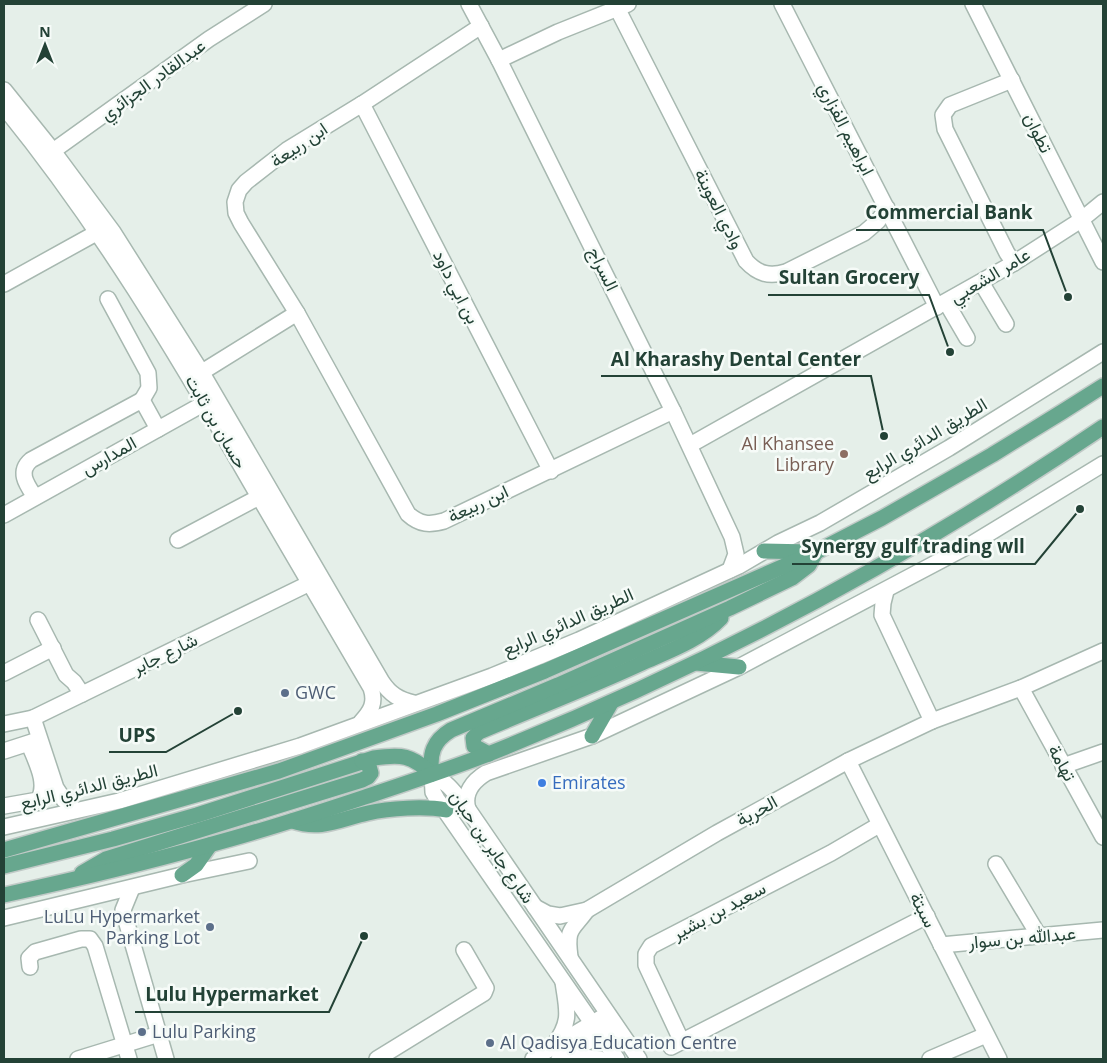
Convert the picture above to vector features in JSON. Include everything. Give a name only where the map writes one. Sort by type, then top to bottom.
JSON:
[{"type":"main road","name":"الطريق الدائري الرابع","points":[[4,850],[278,771],[437,714],[545,671],[816,552],[882,518],[983,460],[1103,386]]},
{"type":"main road","points":[[4,895],[73,880],[210,845],[292,821],[489,754],[611,703],[789,616],[916,545],[1096,435],[1103,427]]},
{"type":"main road","points":[[432,774],[431,755],[439,738],[451,730],[558,685],[730,608],[798,575],[809,565],[816,552],[764,551]]},
{"type":"main road","points":[[489,754],[474,746],[472,738],[479,732],[590,686],[692,639],[710,627],[730,608]]},
{"type":"main road","points":[[696,663],[739,668]]},
{"type":"main road","points":[[592,736],[611,703]]},
{"type":"main road","points":[[4,866],[113,839],[197,815],[362,761],[386,756],[411,758],[432,774]]},
{"type":"main road","points":[[73,880],[106,859],[362,780],[371,773],[370,766],[362,761]]},
{"type":"main road","points":[[292,821],[318,826],[378,811],[429,808],[446,810]]},
{"type":"main road","points":[[182,875],[201,859],[210,845]]},
{"type":"street","name":"عبدالقادر الجزائري","points":[[48,155],[201,44],[262,4]]},
{"type":"street","name":"السراج","points":[[469,4],[499,60],[690,445],[732,537],[736,554],[730,570]]},
{"type":"street","name":"ابراهيم الفزاري","points":[[782,4],[887,208],[942,305],[967,338]]},
{"type":"street","name":"تطوان","points":[[979,5],[1012,80],[1103,262]]},
{"type":"street","name":"وادي العوينة","points":[[622,6],[746,261],[753,269],[764,275],[775,276],[786,272],[864,232],[878,221],[887,208]]},
{"type":"street","points":[[499,60],[558,32],[622,6]]},
{"type":"street","name":"ابن ربيعة","points":[[481,26],[362,104],[287,150],[246,182],[239,190],[236,213],[297,314],[408,514],[423,524],[434,524],[444,521],[673,411]]},
{"type":"street","points":[[1012,80],[950,105],[942,115],[945,129],[1007,253],[1014,263]]},
{"type":"street","name":"حسان بن ثابت","points":[[4,90],[7,108],[48,155],[105,232],[129,279],[196,376],[317,583],[387,690],[402,700],[414,703]]},
{"type":"street","name":"بن ابي داود","points":[[362,104],[551,471]]},
{"type":"street","name":"عامر الشعبي","points":[[690,445],[982,282],[1081,220],[1103,202]]},
{"type":"street","points":[[4,284],[105,232]]},
{"type":"street","points":[[982,282],[1006,324]]},
{"type":"street","points":[[35,497],[24,476],[27,463],[142,400],[149,388],[148,373],[108,299]]},
{"type":"street","points":[[196,376],[297,314]]},
{"type":"street","name":"الطريق الدائري الرابع","points":[[4,828],[119,801],[300,746],[361,722],[492,676],[579,640],[730,570],[778,543],[820,524],[941,453],[1103,352]]},
{"type":"street","points":[[142,400],[158,429]]},
{"type":"street","name":"المدارس","points":[[4,515],[210,400]]},
{"type":"street","points":[[468,809],[467,795],[471,785],[486,773],[592,736],[739,668],[970,545],[1103,464]]},
{"type":"street","points":[[178,540],[266,497]]},
{"type":"street","points":[[732,537],[746,546],[764,551]]},
{"type":"street","name":"حسان بن ثابت","points":[[317,583],[373,695],[372,708],[342,748]]},
{"type":"street","name":"شارع جابر","points":[[4,722],[33,718],[317,583]]},
{"type":"street","points":[[886,591],[882,603],[882,615],[932,721]]},
{"type":"street","points":[[860,604],[872,608],[882,615]]},
{"type":"street","points":[[38,620],[66,674],[68,686],[78,696]]},
{"type":"street","points":[[4,673],[53,648]]},
{"type":"street","name":"الحرية","points":[[570,958],[569,934],[573,925],[587,910],[717,832],[848,761],[932,721],[1021,688],[1103,651]]},
{"type":"street","name":"تهامة","points":[[1021,688],[1103,837]]},
{"type":"street","points":[[4,806],[38,800],[43,793],[34,742],[33,718]]},
{"type":"street","points":[[4,751],[34,742]]},
{"type":"street","points":[[34,742],[56,788],[64,800],[75,810]]},
{"type":"street","points":[[1063,766],[1103,752]]},
{"type":"street","name":"سبتة","points":[[848,761],[999,1059]]},
{"type":"street","name":"شارع جابر بن حيان","points":[[432,774],[445,781],[468,809],[639,1059]]},
{"type":"street","name":"شارع جابر بن حيان","points":[[432,774],[433,792],[617,1059]]},
{"type":"street","points":[[43,818],[53,805],[56,788]]},
{"type":"street","name":"سعيد بن بشير","points":[[880,825],[651,946],[646,954],[646,965],[676,1044],[927,916]]},
{"type":"street","points":[[4,918],[182,875],[249,861]]},
{"type":"street","points":[[996,864],[1039,936]]},
{"type":"street","points":[[132,888],[124,910],[166,1059]]},
{"type":"street","points":[[93,897],[110,900],[124,910]]},
{"type":"street","name":"الحرية","points":[[534,906],[555,916],[587,910]]},
{"type":"street","name":"عبدالله بن سوار","points":[[941,945],[1103,930]]},
{"type":"street","points":[[30,967],[29,958],[35,952],[81,939],[90,939],[95,946],[127,1052]]},
{"type":"street","points":[[377,1059],[484,993],[486,988],[464,950]]},
{"type":"street","points":[[556,1054],[566,1023],[567,1013],[562,978]]},
{"type":"street","points":[[556,1054],[612,1019]]},
{"type":"street","points":[[78,1059],[127,1052],[159,1034]]},
{"type":"street","points":[[930,1059],[986,1035]]},
{"type":"street","points":[[533,1059],[556,1054],[600,1059]]},
{"type":"place","name":"Commercial Bank","points":[[1068,297]]},
{"type":"place","name":"Sultan Grocery","points":[[950,352]]},
{"type":"place","name":"Al Kharashy Dental Center","points":[[884,436]]},
{"type":"place","name":"Al Khansee Library","points":[[844,454]]},
{"type":"place","name":"Synergy gulf trading wll","points":[[1080,509]]},
{"type":"place","name":"GWC","points":[[285,693]]},
{"type":"place","name":"UPS","points":[[238,711]]},
{"type":"place","name":"Emirates","points":[[542,783]]},
{"type":"place","name":"LuLu Hypermarket Parking Lot","points":[[210,927]]},
{"type":"place","name":"Lulu Hypermarket","points":[[364,936]]},
{"type":"place","name":"Lulu Parking","points":[[142,1032]]},
{"type":"place","name":"Al Qadisya Education Centre","points":[[490,1043]]}]
